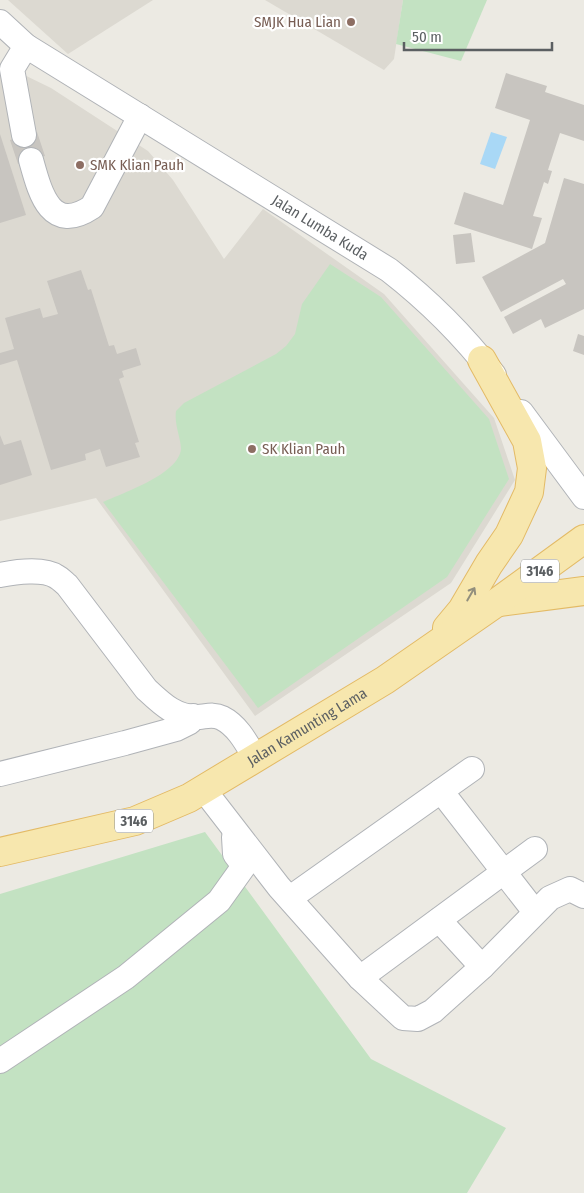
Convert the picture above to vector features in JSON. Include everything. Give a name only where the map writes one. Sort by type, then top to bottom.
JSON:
[{"type":"main road","points":[[432,647],[462,610],[489,564],[509,535],[529,492],[532,468],[527,441],[482,360]]},
{"type":"main road","name":"Jalan Kamunting Lama","points":[[0,852],[134,821],[166,809],[204,790],[385,680],[584,539]]},
{"type":"main road","points":[[496,603],[584,591]]},
{"type":"street","name":"Jalan Lumba Kuda","points":[[0,22],[26,46],[389,270],[420,294],[450,322],[482,360],[584,497]]},
{"type":"street","points":[[24,135],[12,69],[26,46]]},
{"type":"street","points":[[32,160],[40,193],[50,207],[58,215],[70,217],[83,213],[92,207],[140,116]]},
{"type":"street","points":[[0,575],[14,572],[39,572],[56,576],[67,585],[146,689],[174,712],[184,716],[212,715],[228,722],[239,732],[256,758]]},
{"type":"street","points":[[0,774],[176,729],[190,722],[194,716]]},
{"type":"street","points":[[290,898],[472,769]]},
{"type":"street","points":[[204,790],[290,898],[360,978],[403,1018],[418,1019],[433,1011],[482,966],[550,898],[570,890],[584,896]]},
{"type":"street","points":[[442,791],[534,912]]},
{"type":"street","points":[[0,1060],[126,977],[219,901],[244,866],[235,854],[234,828]]},
{"type":"street","points":[[360,978],[535,849]]},
{"type":"street","points":[[439,920],[482,966]]},
{"type":"shaded area","points":[[8,0],[153,0],[68,54]]},
{"type":"shaded area","name":"SMJK Hua Lian","points":[[265,0],[403,0],[394,59],[384,70]]},
{"type":"shaded area","name":"SK Klian Pauh","points":[[0,65],[51,88],[148,151],[173,180],[224,259],[263,209],[384,294],[494,418],[515,480],[451,583],[255,716],[96,498],[0,521]]},
{"type":"green space","points":[[403,0],[487,0],[461,61],[396,44]]},
{"type":"green space","points":[[330,264],[381,297],[489,419],[509,479],[447,577],[258,708],[103,502],[136,488],[171,467],[178,458],[181,449],[176,411],[184,403],[276,354],[286,346],[295,334],[302,304]]},
{"type":"green space","points":[[205,832],[371,1059],[506,1128],[467,1193],[0,1193],[0,894]]},
{"type":"water","points":[[491,132],[507,137],[495,169],[480,164]]},
{"type":"building","points":[[506,73],[547,86],[545,92],[584,105],[584,141],[560,133],[548,170],[552,171],[548,184],[544,182],[533,216],[542,218],[532,249],[454,224],[464,192],[503,205],[530,120],[495,108]]},
{"type":"building","points":[[37,132],[45,156],[18,164],[10,140]]},
{"type":"building","points":[[0,134],[26,215],[0,223]]},
{"type":"building","points":[[564,178],[584,184],[584,309],[545,328],[541,319],[513,334],[504,317],[566,284],[563,279],[501,312],[482,277],[545,243]]},
{"type":"building","points":[[471,233],[475,262],[456,264],[453,235]]},
{"type":"building","points":[[81,270],[88,290],[91,289],[109,346],[114,345],[117,354],[136,348],[141,365],[122,371],[124,377],[119,379],[139,442],[135,443],[140,457],[106,467],[100,449],[85,454],[86,460],[51,470],[17,360],[0,365],[0,353],[14,349],[5,318],[40,308],[43,318],[58,314],[47,281]]},
{"type":"building","points":[[578,334],[584,336],[584,355],[573,351]]},
{"type":"building","points":[[0,435],[4,445],[21,440],[32,475],[0,485]]},
{"type":"place","name":"SMJK Hua Lian","points":[[351,22]]},
{"type":"place","name":"SMK Klian Pauh","points":[[80,165]]},
{"type":"place","name":"SK Klian Pauh","points":[[252,449]]}]
